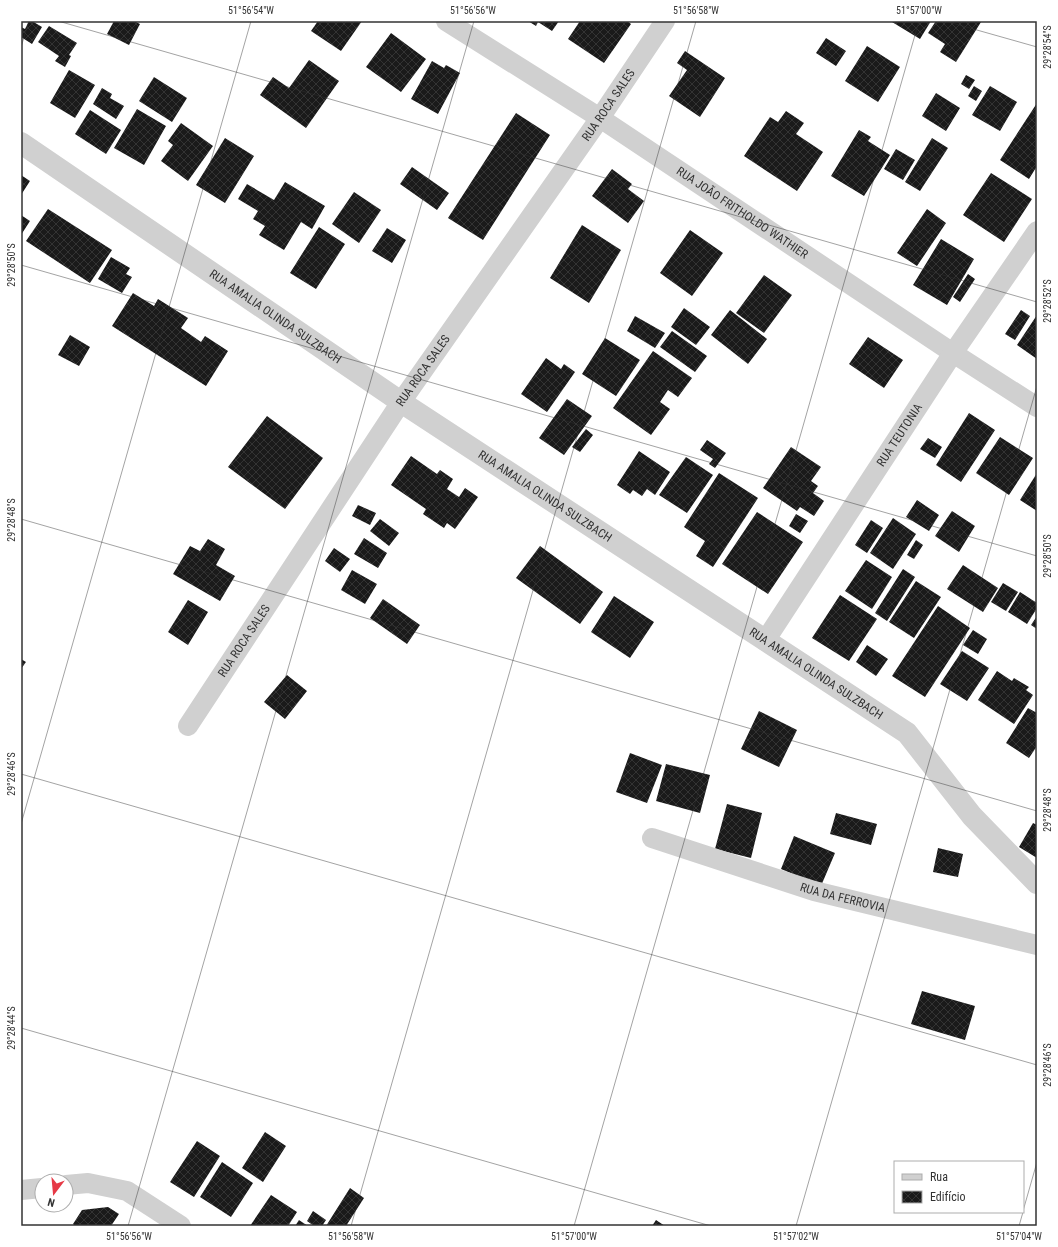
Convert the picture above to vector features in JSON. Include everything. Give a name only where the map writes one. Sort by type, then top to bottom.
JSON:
[{"type":"street","name":"RUA JOÃO FRITHOLDO WATHIER","points":[[446,21],[600,118],[953,353],[1037,407]]},
{"type":"street","name":"RUA ROCA SALES","points":[[188,726],[401,402],[600,118],[665,21]]},
{"type":"street","name":"RUA AMALIA OLINDA SULZBACH","points":[[21,143],[401,402],[907,733],[972,816],[1037,882]]},
{"type":"street","name":"RUA TEUTONIA","points":[[765,641],[953,353],[1037,231]]},
{"type":"street","name":"RUA DA FERROVIA","points":[[652,838],[814,892],[1037,945]]},
{"type":"street","points":[[74,1184],[88,1183],[127,1191],[181,1226]]},
{"type":"street","points":[[21,1190],[34,1189]]},
{"type":"building","points":[[29,21],[32,21],[42,27],[32,44],[21,37],[21,27],[25,29]]},
{"type":"building","points":[[114,21],[134,21],[140,24],[129,45],[107,34]]},
{"type":"building","points":[[318,21],[362,21],[341,51],[311,31]]},
{"type":"building","points":[[528,21],[559,21],[552,31],[538,22],[536,26]]},
{"type":"building","points":[[580,21],[627,21],[631,24],[604,63],[568,39]]},
{"type":"building","points":[[931,21],[920,39],[892,22]]},
{"type":"building","points":[[936,21],[981,22],[956,62],[940,52],[945,44],[928,33]]},
{"type":"building","points":[[49,26],[77,43],[69,55],[71,56],[65,67],[55,61],[59,56],[38,42]]},
{"type":"building","points":[[391,33],[426,59],[401,92],[366,67]]},
{"type":"building","points":[[826,38],[846,51],[836,66],[816,53]]},
{"type":"building","points":[[867,46],[900,67],[878,102],[845,81]]},
{"type":"building","points":[[685,51],[725,78],[700,117],[669,96],[687,70],[677,63]]},
{"type":"building","points":[[309,60],[339,81],[306,128],[260,95],[273,77],[289,88]]},
{"type":"building","points":[[432,61],[444,68],[446,65],[460,73],[438,114],[411,99]]},
{"type":"building","points":[[69,70],[95,85],[75,118],[50,103]]},
{"type":"building","points":[[966,75],[975,80],[969,89],[961,84]]},
{"type":"building","points":[[154,77],[187,98],[172,122],[139,101]]},
{"type":"building","points":[[974,86],[982,91],[976,101],[968,96]]},
{"type":"building","points":[[990,86],[1017,102],[1000,131],[972,115]]},
{"type":"building","points":[[102,88],[112,94],[110,98],[124,106],[116,119],[93,104]]},
{"type":"building","points":[[936,93],[960,108],[946,131],[922,116]]},
{"type":"building","points":[[1037,103],[1037,166],[1029,179],[1000,160]]},
{"type":"building","points":[[137,109],[166,126],[144,165],[114,148]]},
{"type":"building","points":[[90,110],[121,130],[106,154],[75,134]]},
{"type":"building","points":[[786,111],[804,123],[796,134],[823,152],[797,191],[744,156],[770,117],[778,122]]},
{"type":"building","points":[[516,113],[550,135],[483,240],[448,218]]},
{"type":"building","points":[[181,123],[213,146],[188,181],[161,161],[173,145],[168,141]]},
{"type":"building","points":[[859,130],[871,137],[868,141],[890,155],[864,196],[831,176]]},
{"type":"building","points":[[225,138],[254,156],[225,203],[196,185]]},
{"type":"building","points":[[932,138],[948,148],[920,191],[905,182]]},
{"type":"building","points":[[896,149],[915,160],[903,180],[884,169]]},
{"type":"building","points":[[412,167],[449,193],[437,210],[400,184]]},
{"type":"building","points":[[612,169],[632,184],[628,189],[644,201],[628,223],[592,196]]},
{"type":"building","points":[[991,173],[1032,199],[1004,242],[963,215]]},
{"type":"building","points":[[21,175],[30,181],[21,195]]},
{"type":"building","points":[[285,182],[325,206],[312,229],[301,222],[284,250],[259,235],[265,226],[253,219],[258,211],[238,199],[247,184],[274,200]]},
{"type":"building","points":[[354,192],[381,210],[359,243],[332,224]]},
{"type":"building","points":[[48,209],[112,250],[90,283],[26,241]]},
{"type":"building","points":[[927,209],[946,223],[917,266],[897,253]]},
{"type":"building","points":[[21,215],[30,221],[21,235]]},
{"type":"building","points":[[582,225],[621,250],[589,303],[550,278]]},
{"type":"building","points":[[319,227],[345,244],[316,289],[290,273]]},
{"type":"building","points":[[387,228],[406,240],[392,263],[372,251]]},
{"type":"building","points":[[690,230],[723,253],[692,296],[660,273]]},
{"type":"building","points":[[941,239],[974,259],[947,305],[913,285]]},
{"type":"building","points":[[111,257],[130,268],[126,274],[132,277],[122,293],[98,279]]},
{"type":"building","points":[[968,274],[975,279],[960,302],[953,297]]},
{"type":"building","points":[[764,275],[792,295],[764,333],[736,313]]},
{"type":"building","points":[[133,293],[154,306],[158,299],[188,318],[181,328],[201,342],[205,336],[228,351],[206,386],[112,326]]},
{"type":"building","points":[[684,308],[710,327],[696,345],[671,327]]},
{"type":"building","points":[[730,310],[767,339],[748,364],[711,335]]},
{"type":"building","points":[[1021,310],[1030,316],[1015,340],[1005,334]]},
{"type":"building","points":[[1037,315],[1037,359],[1017,345]]},
{"type":"building","points":[[635,316],[665,333],[655,348],[627,331]]},
{"type":"building","points":[[672,331],[707,356],[695,372],[660,347]]},
{"type":"building","points":[[70,335],[90,347],[79,366],[58,355]]},
{"type":"building","points":[[868,337],[903,360],[884,388],[849,364]]},
{"type":"building","points":[[605,338],[640,360],[616,396],[582,374]]},
{"type":"building","points":[[653,351],[692,378],[678,397],[668,390],[660,402],[670,409],[651,435],[613,408]]},
{"type":"building","points":[[546,358],[561,369],[564,364],[575,372],[547,412],[521,394]]},
{"type":"building","points":[[567,399],[592,416],[564,455],[539,438]]},
{"type":"building","points":[[969,413],[995,430],[961,482],[936,465]]},
{"type":"building","points":[[267,416],[323,458],[285,509],[228,467]]},
{"type":"building","points":[[586,429],[593,435],[580,452],[572,447]]},
{"type":"building","points":[[1000,437],[1033,458],[1009,495],[976,473]]},
{"type":"building","points":[[928,438],[942,447],[935,458],[920,449]]},
{"type":"building","points":[[707,440],[726,453],[715,468],[709,464],[713,459],[700,450]]},
{"type":"building","points":[[791,447],[821,467],[811,481],[818,486],[813,493],[824,501],[814,516],[800,507],[797,511],[763,488]]},
{"type":"building","points":[[639,451],[670,472],[655,495],[647,489],[642,496],[633,490],[630,494],[617,485]]},
{"type":"building","points":[[411,456],[437,474],[440,470],[453,479],[447,489],[459,497],[465,488],[478,497],[455,529],[447,523],[444,528],[423,514],[426,509],[391,485]]},
{"type":"building","points":[[686,457],[713,475],[687,513],[659,495]]},
{"type":"building","points":[[719,473],[758,498],[713,567],[696,556],[705,541],[684,527]]},
{"type":"building","points":[[1037,473],[1037,511],[1020,500]]},
{"type":"building","points":[[917,500],[939,515],[929,531],[906,517]]},
{"type":"building","points":[[358,505],[376,513],[370,525],[352,516]]},
{"type":"building","points":[[952,511],[975,526],[959,552],[935,536]]},
{"type":"building","points":[[757,512],[803,542],[768,594],[722,564]]},
{"type":"building","points":[[796,514],[808,521],[800,533],[789,526]]},
{"type":"building","points":[[893,518],[916,534],[893,569],[870,553]]},
{"type":"building","points":[[380,519],[399,533],[389,546],[370,531]]},
{"type":"building","points":[[871,520],[883,528],[867,553],[855,545]]},
{"type":"building","points":[[364,538],[387,553],[378,568],[354,554]]},
{"type":"building","points":[[208,539],[225,549],[216,565],[235,576],[220,601],[173,574],[190,546],[200,551]]},
{"type":"building","points":[[916,540],[923,545],[914,559],[907,555]]},
{"type":"building","points":[[540,546],[603,592],[580,624],[516,578]]},
{"type":"building","points":[[334,548],[350,559],[340,572],[325,561]]},
{"type":"building","points":[[866,560],[892,577],[872,609],[845,591]]},
{"type":"building","points":[[963,565],[998,588],[983,612],[947,589]]},
{"type":"building","points":[[903,569],[915,577],[887,621],[875,613]]},
{"type":"building","points":[[352,570],[377,584],[365,604],[341,590]]},
{"type":"building","points":[[916,581],[941,597],[914,638],[889,622]]},
{"type":"building","points":[[1003,583],[1018,592],[1006,611],[991,602]]},
{"type":"building","points":[[1020,592],[1037,603],[1037,608],[1027,624],[1008,612]]},
{"type":"building","points":[[840,595],[877,619],[849,661],[812,638]]},
{"type":"building","points":[[614,596],[654,622],[630,658],[591,632]]},
{"type":"building","points":[[383,599],[420,625],[407,644],[370,618]]},
{"type":"building","points":[[188,600],[208,612],[188,645],[168,632]]},
{"type":"building","points":[[938,606],[970,628],[925,697],[892,676]]},
{"type":"building","points":[[1037,616],[1037,629],[1031,625]]},
{"type":"building","points":[[973,630],[987,639],[978,654],[963,645]]},
{"type":"building","points":[[867,645],[888,659],[876,676],[856,662]]},
{"type":"building","points":[[962,651],[989,668],[967,701],[940,684]]},
{"type":"building","points":[[21,659],[26,662],[21,669]]},
{"type":"building","points":[[997,671],[1012,681],[1014,678],[1029,687],[1026,690],[1033,695],[1014,724],[978,700]]},
{"type":"building","points":[[287,675],[307,691],[285,719],[264,702]]},
{"type":"building","points":[[1028,708],[1037,713],[1037,746],[1029,758],[1006,743]]},
{"type":"building","points":[[759,711],[797,730],[779,767],[741,749]]},
{"type":"building","points":[[630,753],[662,765],[647,803],[616,792]]},
{"type":"building","points":[[666,764],[710,775],[700,813],[656,801]]},
{"type":"building","points":[[727,804],[762,813],[751,858],[715,849]]},
{"type":"building","points":[[836,813],[877,824],[871,845],[830,834]]},
{"type":"building","points":[[1033,823],[1037,825],[1037,858],[1019,847]]},
{"type":"building","points":[[794,836],[835,853],[821,886],[781,869]]},
{"type":"building","points":[[938,848],[963,854],[958,877],[933,872]]},
{"type":"building","points":[[922,991],[975,1006],[965,1040],[911,1024]]},
{"type":"building","points":[[265,1132],[286,1146],[263,1182],[242,1168]]},
{"type":"building","points":[[197,1141],[220,1156],[194,1197],[170,1182]]},
{"type":"building","points":[[222,1162],[253,1183],[231,1217],[200,1197]]},
{"type":"building","points":[[350,1188],[364,1198],[346,1226],[326,1226]]},
{"type":"building","points":[[271,1195],[297,1212],[288,1226],[250,1226]]},
{"type":"building","points":[[108,1207],[119,1214],[111,1226],[75,1226],[73,1224],[82,1210]]},
{"type":"building","points":[[313,1211],[326,1220],[322,1226],[314,1226],[307,1221]]},
{"type":"building","points":[[299,1220],[308,1226],[295,1226]]},
{"type":"building","points":[[656,1220],[665,1226],[652,1226]]}]
